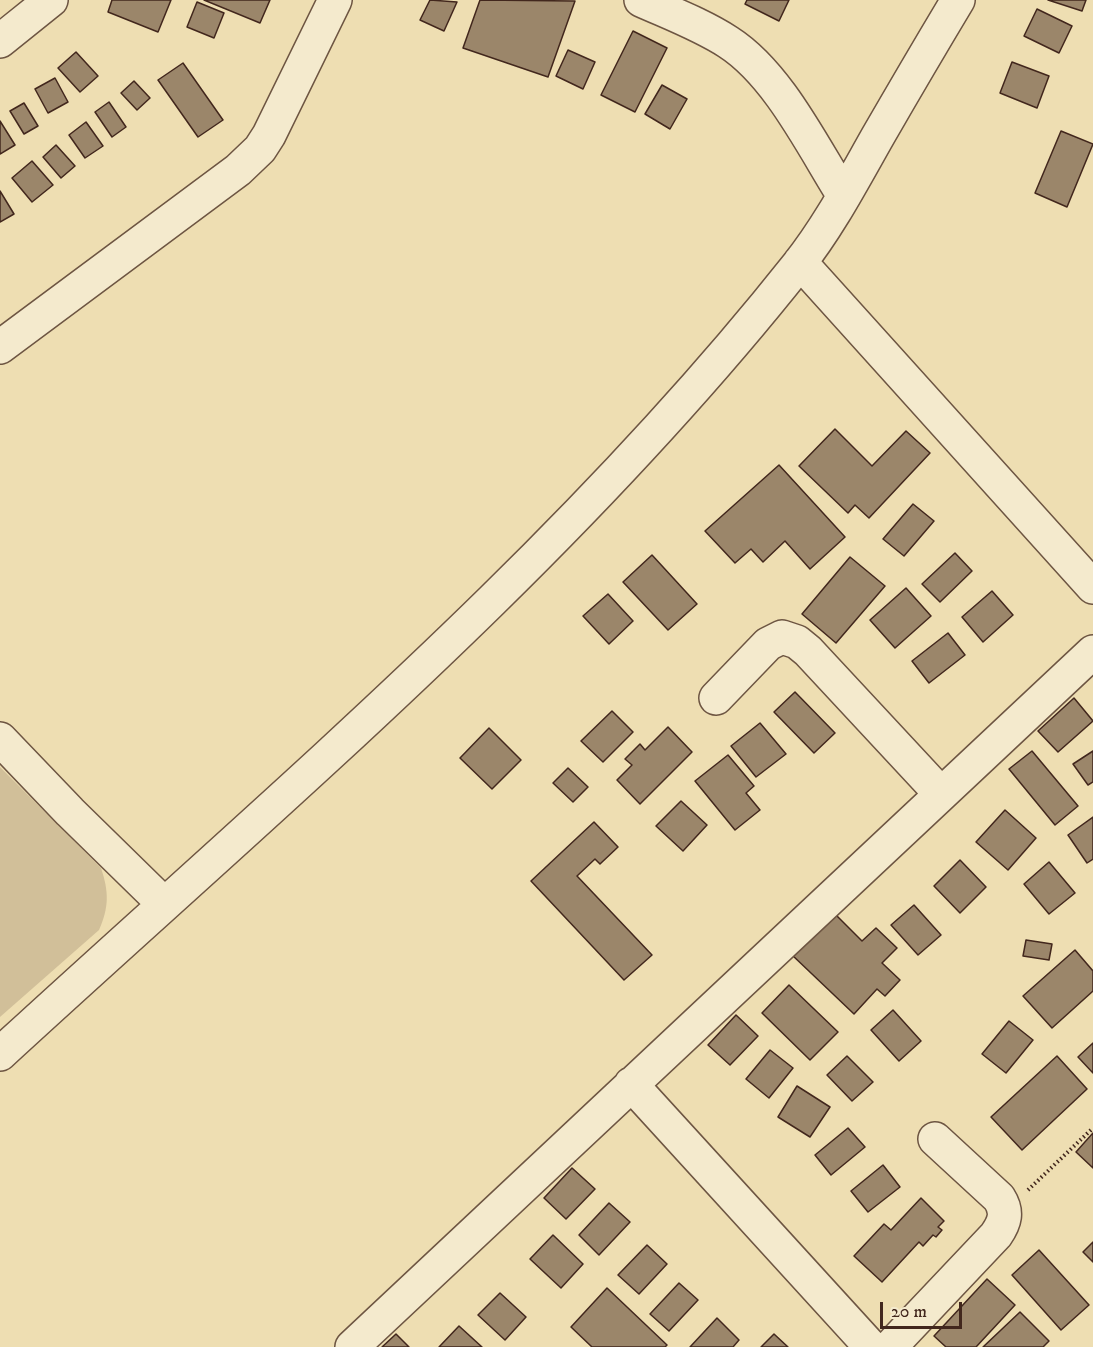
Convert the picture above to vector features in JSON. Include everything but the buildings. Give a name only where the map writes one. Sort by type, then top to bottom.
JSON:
[{"type":"street","points":[[0,41],[51,0]]},
{"type":"street","points":[[0,347],[238,170],[260,149],[335,0]]},
{"type":"street","points":[[641,0],[716,35],[750,59],[785,104],[844,196]]},
{"type":"street","points":[[0,1054],[390,698],[536,557],[660,429],[800,262],[844,196],[958,0]]},
{"type":"street","points":[[800,262],[1093,587]]},
{"type":"street","points":[[716,698],[768,644],[782,637],[797,642],[824,666],[941,794]]},
{"type":"street","points":[[352,1347],[1093,652]]},
{"type":"street","points":[[0,739],[70,812],[164,904]]},
{"type":"street","points":[[631,1084],[872,1347]]},
{"type":"street","points":[[890,1347],[1002,1227],[1005,1211],[999,1198],[935,1139]]},
{"type":"path","points":[[1005,1211],[1093,1128]]},
{"type":"shaded area","points":[[0,767],[101,868],[107,899],[105,914],[99,930],[0,1017]]}]
